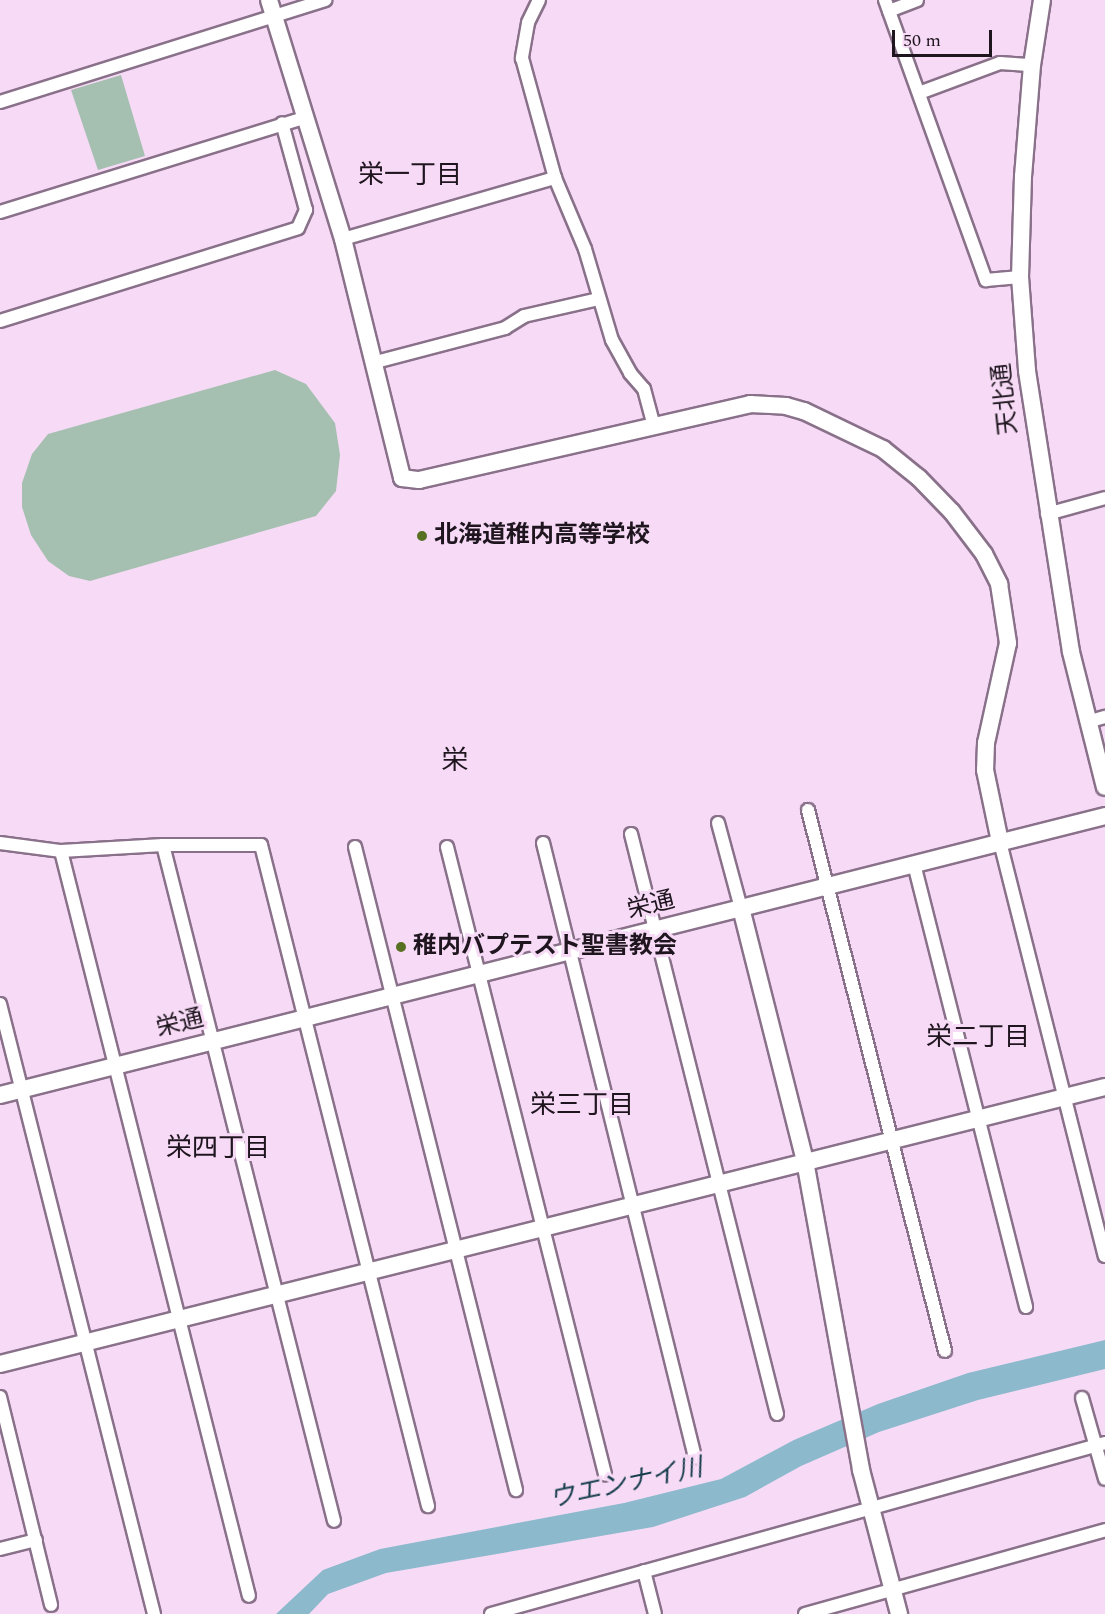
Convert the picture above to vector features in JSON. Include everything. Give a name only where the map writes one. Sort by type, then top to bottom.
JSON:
[{"type":"street","points":[[269,0],[343,238],[398,472],[406,481],[750,404],[786,406],[882,449],[919,478],[952,512],[984,554],[999,584],[1006,614],[1008,643],[986,742],[988,797],[1105,1256]]},
{"type":"street","points":[[0,102],[325,0]]},
{"type":"street","points":[[539,0],[528,23],[522,58],[555,178],[585,249],[598,299],[618,354],[644,388],[654,426]]},
{"type":"street","points":[[917,0],[887,5],[986,280],[1020,277]]},
{"type":"street","name":"天北通","points":[[1042,0],[1032,64],[1020,277],[1029,394],[1047,514],[1087,722],[1105,787]]},
{"type":"street","points":[[919,93],[1000,63],[1032,64]]},
{"type":"street","points":[[0,212],[306,117]]},
{"type":"street","points":[[1,317],[298,228],[306,210],[282,123]]},
{"type":"street","points":[[343,238],[555,178]]},
{"type":"street","points":[[372,363],[505,328],[524,316],[598,299]]},
{"type":"street","points":[[1047,514],[1105,498]]},
{"type":"street","points":[[1087,722],[1105,717]]},
{"type":"street","points":[[808,810],[945,1351]]},
{"type":"street","name":"栄通","points":[[0,1095],[1105,816]]},
{"type":"street","points":[[718,823],[805,1161],[848,1388],[861,1470],[899,1614]]},
{"type":"street","points":[[631,834],[777,1414]]},
{"type":"street","points":[[0,843],[61,851],[163,845],[261,845],[428,1506]]},
{"type":"street","points":[[543,843],[695,1457]]},
{"type":"street","points":[[163,845],[334,1521]]},
{"type":"street","points":[[355,847],[516,1490]]},
{"type":"street","points":[[447,847],[605,1474]]},
{"type":"street","points":[[61,851],[249,1596]]},
{"type":"street","points":[[914,864],[1026,1307]]},
{"type":"street","points":[[0,1004],[153,1614]]},
{"type":"street","points":[[0,1364],[1105,1087]]},
{"type":"street","points":[[0,1397],[51,1605]]},
{"type":"street","points":[[1082,1398],[1100,1444],[1105,1479]]},
{"type":"street","points":[[491,1614],[1100,1444]]},
{"type":"street","points":[[805,1614],[1105,1530]]},
{"type":"street","points":[[0,1549],[36,1540]]},
{"type":"street","points":[[644,1571],[655,1614]]},
{"type":"green space","points":[[121,75],[145,156],[98,170],[71,90]]},
{"type":"green space","points":[[275,370],[306,384],[335,423],[340,455],[336,491],[316,516],[90,581],[69,576],[48,561],[31,535],[22,507],[22,483],[32,454],[48,434]]},
{"type":"water","points":[[1105,1340],[1105,1369],[978,1400],[879,1432],[801,1466],[745,1497],[653,1527],[386,1573],[328,1594],[309,1614],[276,1614],[323,1570],[380,1549],[624,1503],[721,1479],[794,1440],[878,1404],[968,1373]]},
{"type":"place","name":"北海道稚内高等学校","points":[[422,536]]},
{"type":"place","name":"稚内バプテスト聖書教会","points":[[401,947]]},
{"type":"district","name":"栄一丁目","points":[[410,176]]},
{"type":"district","name":"栄","points":[[455,762]]},
{"type":"district","name":"栄二丁目","points":[[978,1038]]},
{"type":"district","name":"栄三丁目","points":[[582,1106]]},
{"type":"district","name":"栄四丁目","points":[[218,1149]]},
{"type":"water label","name":"ウエンナイ川","points":[[626,1484]]}]
